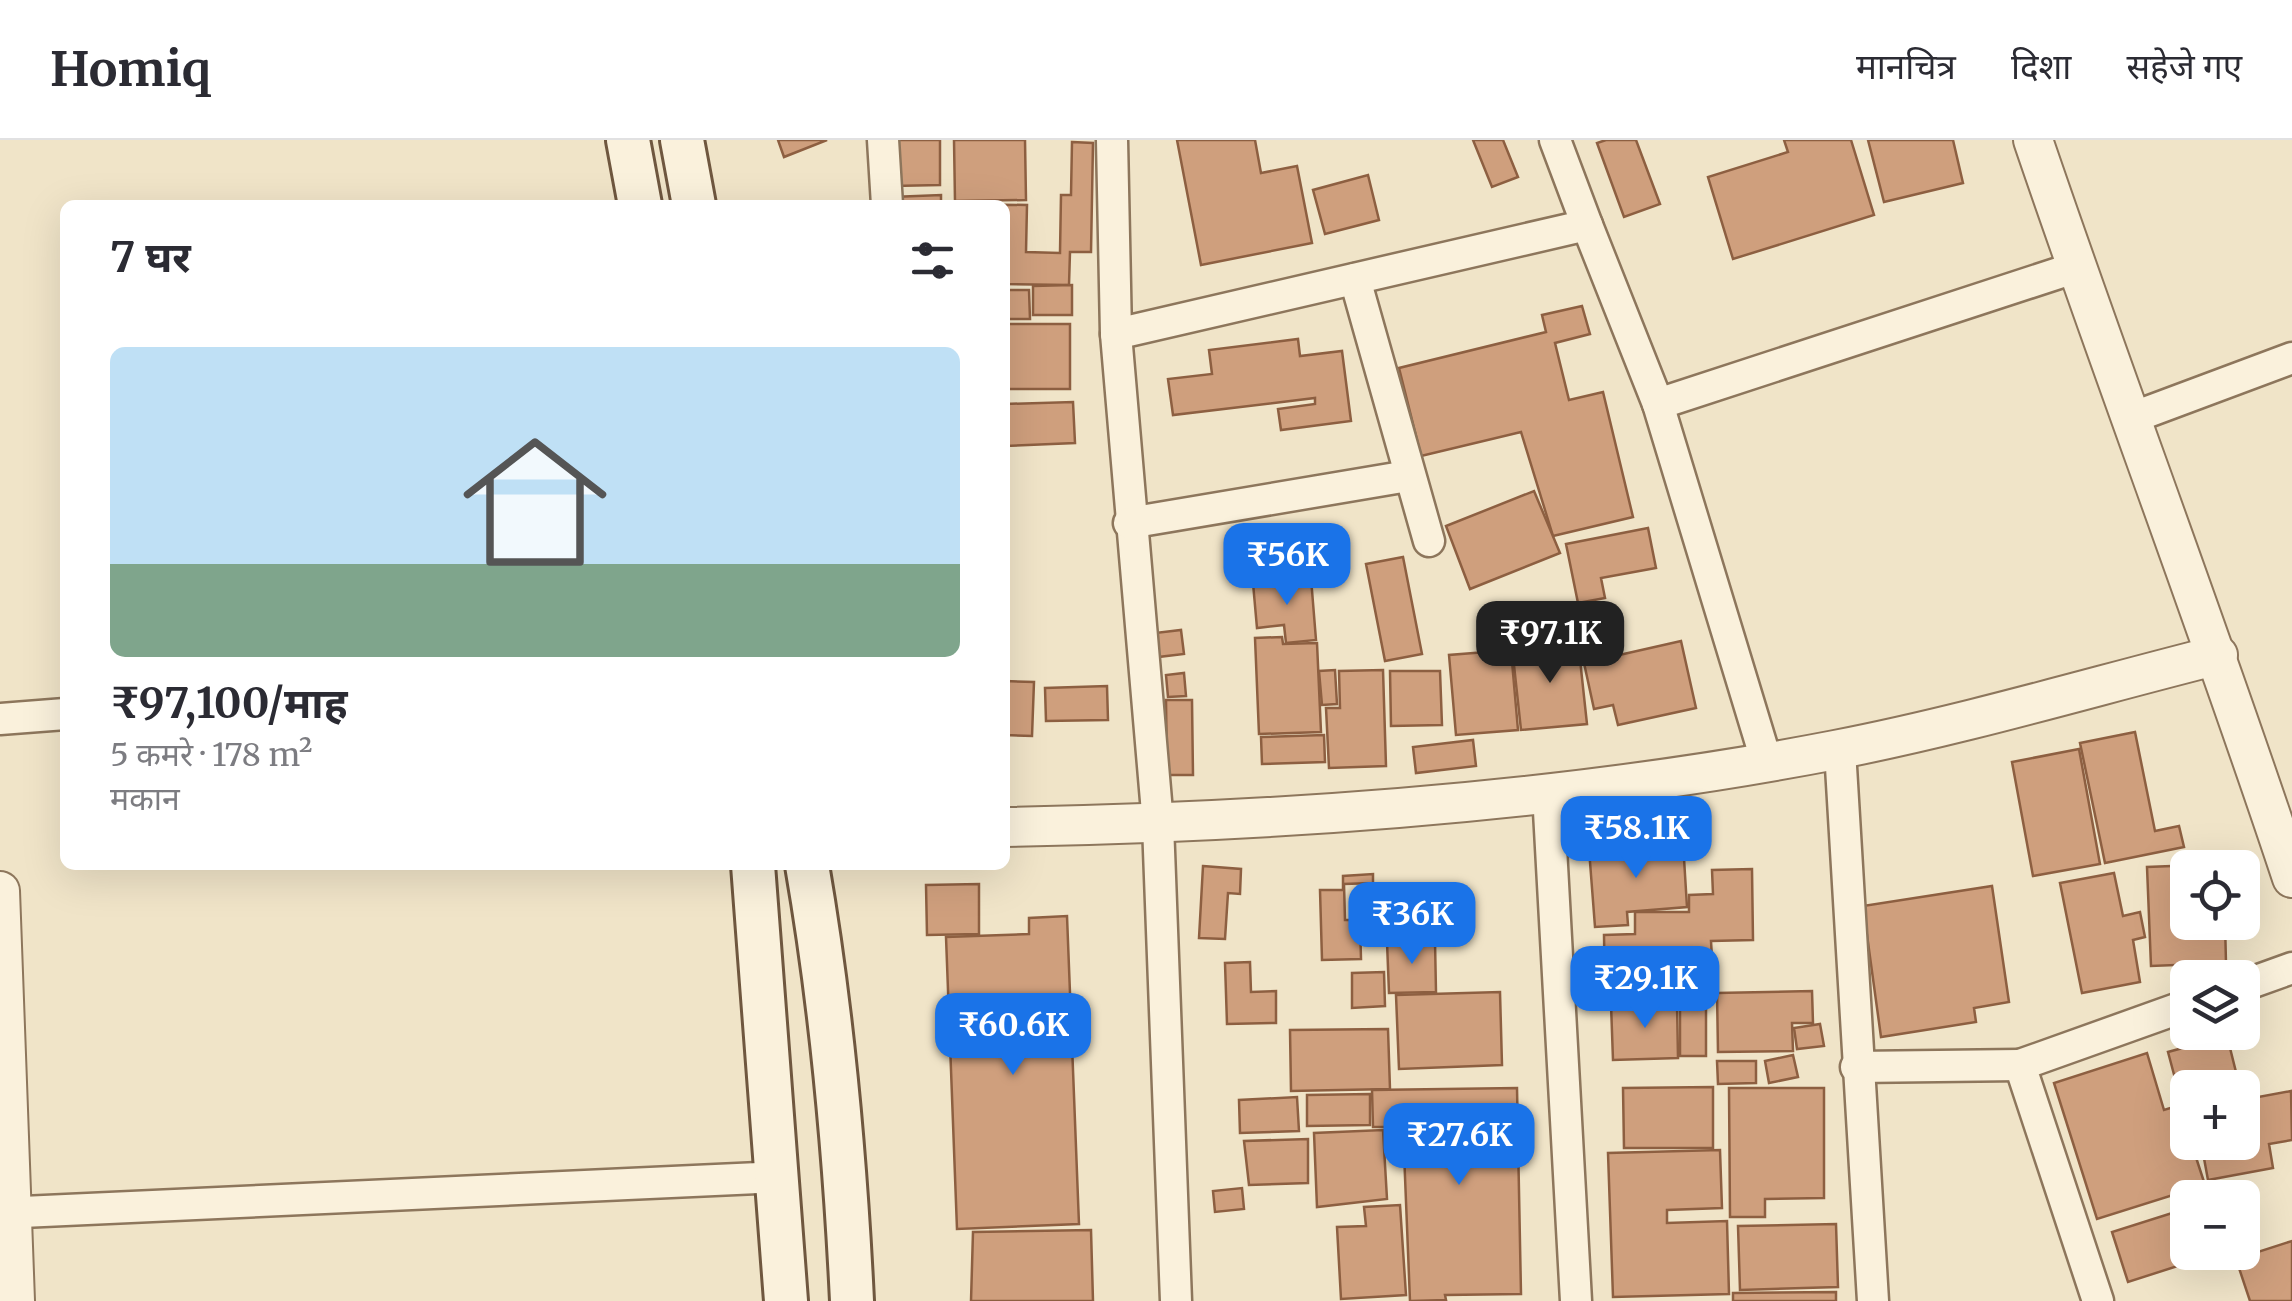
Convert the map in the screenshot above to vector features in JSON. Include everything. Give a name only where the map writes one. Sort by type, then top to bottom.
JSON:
[{"type":"main road","points":[[628,140],[639,200]]},
{"type":"main road","points":[[682,140],[693,200]]},
{"type":"main road","points":[[753,870],[780,1177],[786,1301]]},
{"type":"main road","points":[[808,870],[830,1021],[852,1301]]},
{"type":"street","points":[[883,140],[887,200]]},
{"type":"street","points":[[1112,140],[1116,334],[1129,523],[1158,824],[1176,1301]]},
{"type":"street","points":[[1555,140],[1658,404],[1767,763]]},
{"type":"street","points":[[2039,142],[2074,268],[2134,416],[2292,878]]},
{"type":"street","points":[[1116,334],[1588,225]]},
{"type":"street","points":[[1658,404],[2074,268]]},
{"type":"street","points":[[1355,279],[1429,541]]},
{"type":"street","points":[[2134,416],[2292,358]]},
{"type":"street","points":[[1129,523],[1408,476]]},
{"type":"street","points":[[1010,827],[1158,824],[1548,793],[1767,763],[1840,750],[2218,655]]},
{"type":"street","points":[[0,719],[60,714]]},
{"type":"street","points":[[1840,750],[1872,1301]]},
{"type":"street","points":[[1548,793],[1576,1301]]},
{"type":"street","points":[[0,891],[6,1213],[14,1301]]},
{"type":"street","points":[[2260,980],[2292,968]]},
{"type":"street","points":[[1856,1066],[2020,1065],[2170,1012]]},
{"type":"street","points":[[2020,1065],[2098,1301]]},
{"type":"street","points":[[6,1213],[780,1177]]},
{"type":"building","points":[[778,140],[827,140],[784,157]]},
{"type":"building","points":[[893,140],[940,140],[940,185],[893,186]]},
{"type":"building","points":[[954,140],[1025,140],[1026,200],[955,200]]},
{"type":"building","points":[[1177,140],[1255,140],[1261,173],[1297,166],[1312,243],[1201,265]]},
{"type":"building","points":[[1473,140],[1503,140],[1518,177],[1492,187]]},
{"type":"building","points":[[1636,140],[1660,204],[1624,217],[1597,143]]},
{"type":"building","points":[[1784,140],[1851,140],[1874,215],[1733,259],[1708,177],[1788,152]]},
{"type":"building","points":[[1868,140],[1953,140],[1963,183],[1884,202]]},
{"type":"building","points":[[1072,142],[1093,143],[1091,252],[1070,252],[1069,285],[1010,284],[1010,205],[1027,205],[1026,252],[1060,253],[1061,195],[1071,195]]},
{"type":"building","points":[[1368,175],[1379,220],[1325,234],[1313,190]]},
{"type":"building","points":[[941,195],[941,200],[892,200]]},
{"type":"building","points":[[1072,285],[1072,315],[1033,315],[1033,286]]},
{"type":"building","points":[[1010,290],[1029,290],[1030,319],[1010,319]]},
{"type":"building","points":[[1582,306],[1590,334],[1555,343],[1569,400],[1603,392],[1633,517],[1553,536],[1521,432],[1421,456],[1399,368],[1546,332],[1542,315]]},
{"type":"building","points":[[1010,324],[1070,324],[1070,389],[1010,389]]},
{"type":"building","points":[[1298,339],[1300,356],[1342,351],[1351,421],[1281,430],[1278,409],[1315,404],[1315,398],[1173,415],[1168,379],[1212,374],[1209,350]]},
{"type":"building","points":[[1073,402],[1075,443],[1010,446],[1010,404]]},
{"type":"building","points":[[1534,491],[1560,553],[1470,589],[1446,526]]},
{"type":"building","points":[[1648,528],[1656,568],[1601,578],[1605,598],[1578,603],[1566,544]]},
{"type":"building","points":[[1403,557],[1422,654],[1385,661],[1366,564]]},
{"type":"building","points":[[1311,578],[1316,640],[1286,643],[1284,625],[1257,628],[1253,583]]},
{"type":"building","points":[[1181,630],[1184,654],[1158,657],[1155,633]]},
{"type":"building","points":[[1282,637],[1283,644],[1317,643],[1321,732],[1259,734],[1255,638]]},
{"type":"building","points":[[1578,641],[1587,724],[1521,730],[1512,647]]},
{"type":"building","points":[[1681,641],[1696,708],[1618,725],[1613,705],[1594,709],[1584,663]]},
{"type":"building","points":[[1511,650],[1518,730],[1456,735],[1449,655]]},
{"type":"building","points":[[1335,670],[1337,704],[1322,705],[1319,671]]},
{"type":"building","points":[[1383,670],[1386,766],[1329,768],[1326,708],[1340,708],[1339,671]]},
{"type":"building","points":[[1390,671],[1440,671],[1442,725],[1391,726]]},
{"type":"building","points":[[1184,673],[1186,696],[1168,697],[1166,675]]},
{"type":"building","points":[[1010,681],[1034,682],[1032,736],[1010,735]]},
{"type":"building","points":[[1107,686],[1108,720],[1046,721],[1045,688]]},
{"type":"building","points":[[1166,700],[1192,700],[1193,775],[1167,775]]},
{"type":"building","points":[[2135,732],[2155,831],[2179,826],[2184,847],[2105,863],[2080,743]]},
{"type":"building","points":[[1324,735],[1325,762],[1262,764],[1261,737]]},
{"type":"building","points":[[1473,740],[1476,766],[1416,773],[1413,747]]},
{"type":"building","points":[[2079,749],[2100,864],[2033,876],[2012,762]]},
{"type":"building","points":[[1683,842],[1687,907],[1627,912],[1628,925],[1595,927],[1589,849]]},
{"type":"building","points":[[1203,866],[1241,869],[1240,894],[1228,893],[1225,939],[1199,938]]},
{"type":"building","points":[[2170,866],[2170,940],[2225,940],[2226,960],[2170,960],[2170,965],[2151,966],[2147,867]]},
{"type":"building","points":[[1752,869],[1753,940],[1711,941],[1712,958],[1694,958],[1695,994],[1605,997],[1604,935],[1635,934],[1635,912],[1689,912],[1689,895],[1713,894],[1712,870]]},
{"type":"building","points":[[2114,873],[2123,916],[2140,912],[2145,937],[2133,940],[2140,982],[2082,993],[2060,883]]},
{"type":"building","points":[[1373,874],[1373,883],[1344,884],[1345,920],[1360,920],[1361,959],[1322,960],[1320,890],[1343,890],[1343,876]]},
{"type":"building","points":[[979,884],[979,934],[927,935],[926,885]]},
{"type":"building","points":[[1992,886],[2009,1002],[1974,1008],[1976,1022],[1881,1037],[1863,906]]},
{"type":"building","points":[[1067,916],[1079,1224],[957,1229],[946,937],[1029,934],[1029,918]]},
{"type":"building","points":[[1435,941],[1436,992],[1389,993],[1387,942]]},
{"type":"building","points":[[1250,962],[1251,992],[1276,991],[1276,1023],[1227,1024],[1225,963]]},
{"type":"building","points":[[1384,972],[1385,1006],[1352,1008],[1352,973]]},
{"type":"building","points":[[1812,991],[1813,1023],[1792,1023],[1793,1051],[1718,1052],[1717,993]]},
{"type":"building","points":[[1500,992],[1502,1065],[1399,1069],[1396,995]]},
{"type":"building","points":[[1677,1003],[1678,1058],[1613,1060],[1611,1004]]},
{"type":"building","points":[[1680,1007],[1706,1007],[1706,1056],[1680,1056]]},
{"type":"building","points":[[1820,1024],[1824,1046],[1797,1049],[1794,1028]]},
{"type":"building","points":[[1388,1029],[1390,1089],[1291,1091],[1290,1030]]},
{"type":"building","points":[[2230,1050],[2236,1070],[2173,1070],[2168,1052]]},
{"type":"building","points":[[2147,1053],[2164,1110],[2170,1108],[2170,1160],[2197,1160],[2203,1180],[2170,1180],[2170,1196],[2097,1219],[2054,1083]]},
{"type":"building","points":[[1793,1055],[1798,1077],[1769,1083],[1765,1061]]},
{"type":"building","points":[[1717,1061],[1756,1061],[1756,1083],[1718,1084]]},
{"type":"building","points":[[1713,1087],[1713,1148],[1624,1148],[1623,1088]]},
{"type":"building","points":[[1517,1088],[1521,1294],[1445,1295],[1446,1300],[1410,1301],[1403,1127],[1373,1127],[1372,1090]]},
{"type":"building","points":[[1729,1088],[1824,1088],[1824,1198],[1765,1199],[1765,1217],[1730,1217]]},
{"type":"building","points":[[2291,1091],[2292,1140],[2269,1144],[2273,1168],[2208,1180],[2204,1160],[2260,1160],[2260,1097]]},
{"type":"building","points":[[1370,1094],[1370,1125],[1307,1126],[1307,1095]]},
{"type":"building","points":[[1297,1097],[1299,1131],[1240,1133],[1239,1100]]},
{"type":"building","points":[[1383,1130],[1387,1199],[1317,1207],[1314,1133]]},
{"type":"building","points":[[1308,1139],[1308,1183],[1249,1185],[1244,1141]]},
{"type":"building","points":[[1720,1150],[1722,1208],[1667,1210],[1667,1223],[1727,1221],[1729,1294],[1613,1297],[1608,1153]]},
{"type":"building","points":[[1242,1188],[1244,1209],[1215,1212],[1213,1191]]},
{"type":"building","points":[[1400,1205],[1406,1295],[1341,1299],[1337,1227],[1366,1226],[1364,1207]]},
{"type":"building","points":[[2170,1214],[2170,1268],[2128,1282],[2112,1232]]},
{"type":"building","points":[[1836,1224],[1838,1287],[1740,1290],[1738,1226]]},
{"type":"building","points":[[1091,1230],[1093,1301],[971,1301],[973,1232]]},
{"type":"building","points":[[2292,1241],[2292,1301],[2250,1301],[2240,1270],[2260,1270],[2260,1251]]},
{"type":"building","points":[[1836,1292],[1836,1301],[1733,1301],[1733,1293]]}]
